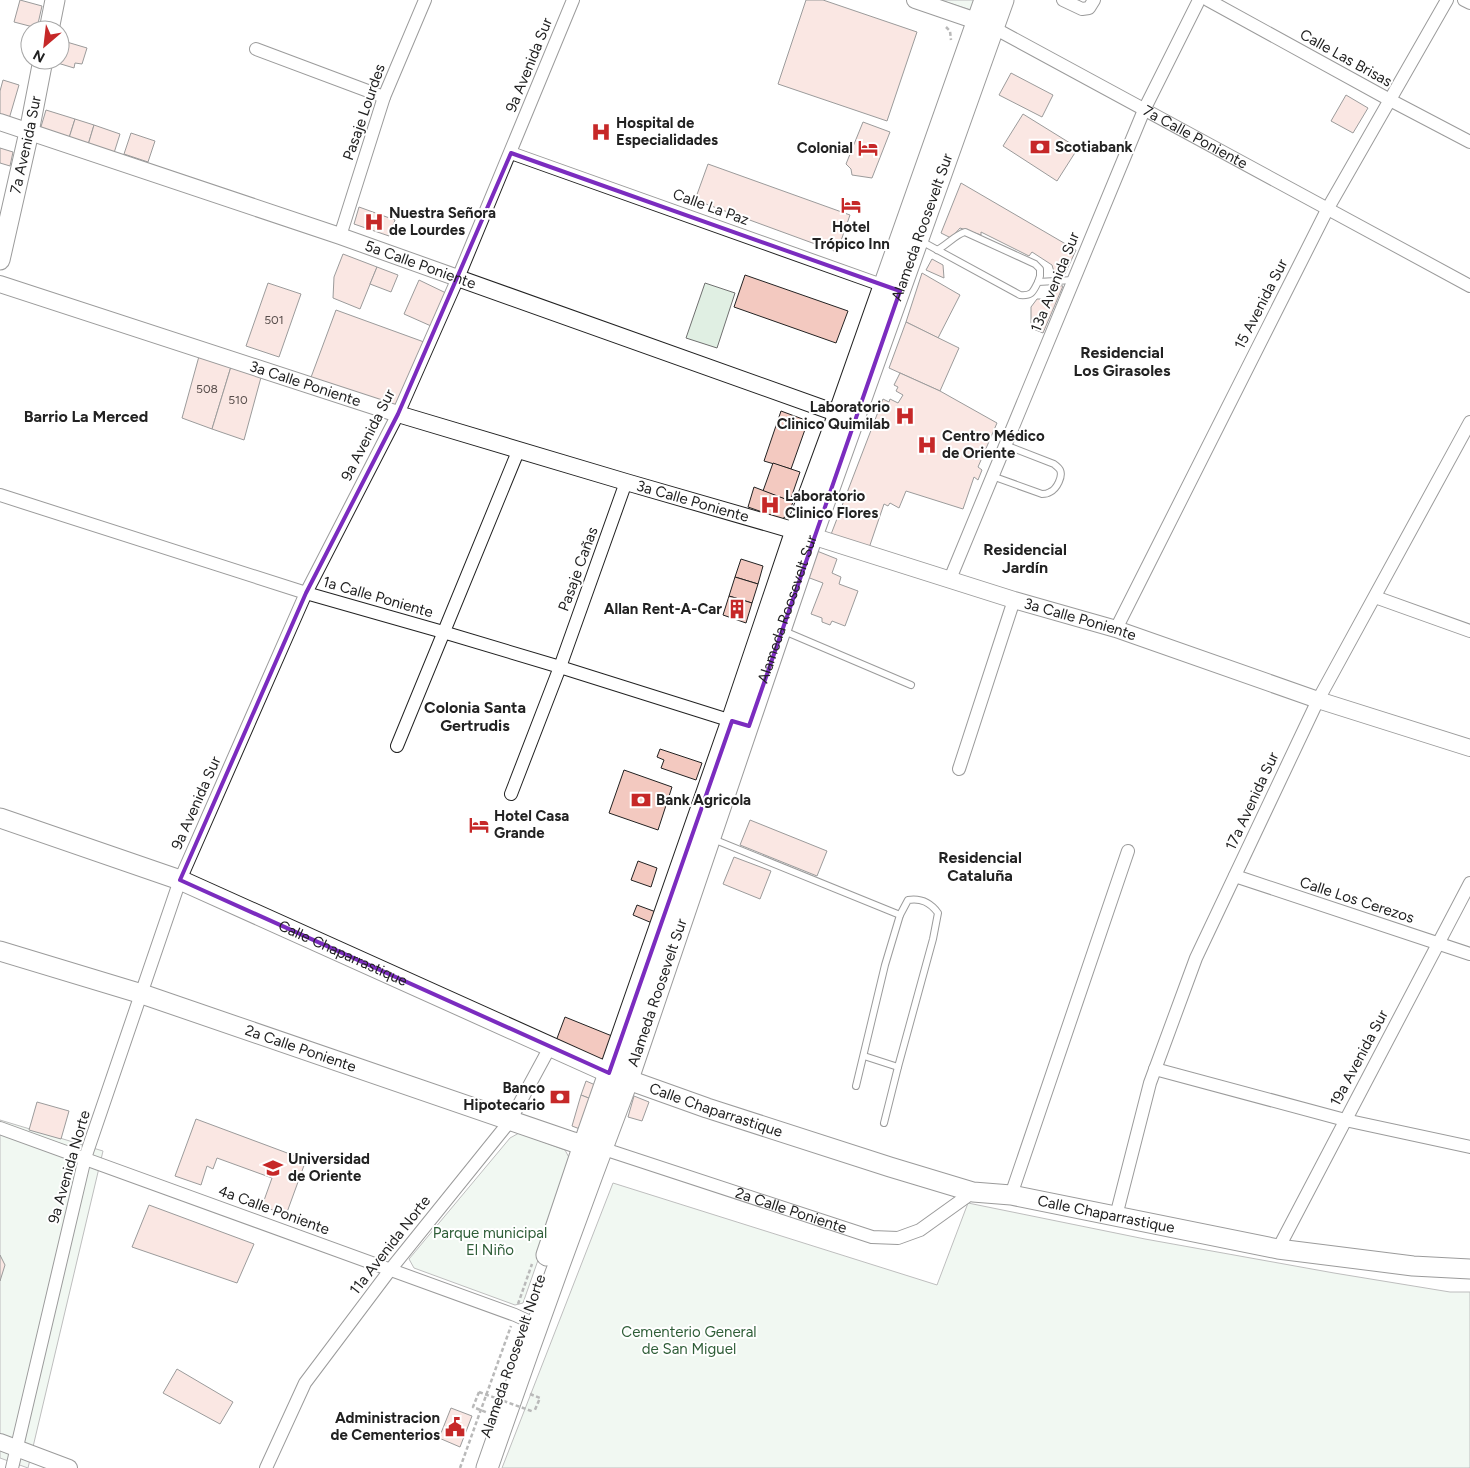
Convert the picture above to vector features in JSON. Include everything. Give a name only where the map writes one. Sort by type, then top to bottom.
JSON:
[{"type":"highway","name":"Alameda Roosevelt Sur","points":[[618,1076],[710,835],[740,723],[781,628],[804,533],[839,414],[892,289],[918,240],[986,24],[985,0]]},
{"type":"highway","name":"Alameda Roosevelt Sur","points":[[618,1076],[804,533],[986,24],[1003,0]]},
{"type":"highway","name":"Alameda Roosevelt Norte","points":[[474,1468],[486,1412],[526,1320],[595,1148],[618,1076]]},
{"type":"highway","name":"Alameda Roosevelt Norte","points":[[487,1468],[526,1320]]},
{"type":"main road","points":[[51,20],[55,0]]},
{"type":"main road","name":"7a Avenida Sur","points":[[0,260],[41,70]]},
{"type":"main road","name":"Calle Chaparrastique","points":[[0,818],[180,880],[618,1076],[707,1108],[890,1167],[973,1192],[1010,1195],[1278,1249],[1413,1266],[1470,1269]]},
{"type":"main road","name":"2a Calle Poniente","points":[[0,951],[142,994],[510,1121],[595,1148]]},
{"type":"street","name":"Pasaje Lourdes","points":[[340,236],[384,97],[425,0]]},
{"type":"street","name":"9a Avenida Sur","points":[[180,880],[306,593],[398,414],[511,153],[573,0]]},
{"type":"street","name":"7a Calle Poniente","points":[[915,0],[986,24],[1470,286]]},
{"type":"street","points":[[1063,0],[1085,9],[1089,8],[1094,0]]},
{"type":"street","name":"13a Avenida Sur","points":[[950,579],[1144,110],[1199,0]]},
{"type":"street","name":"Calle Las Brisas","points":[[1208,0],[1470,142]]},
{"type":"street","name":"15 Avenida Sur","points":[[1116,630],[1328,208],[1447,0]]},
{"type":"street","points":[[1464,0],[1470,3]]},
{"type":"street","points":[[256,49],[384,97]]},
{"type":"street","name":"5a Calle Poniente","points":[[0,122],[340,236],[839,414]]},
{"type":"street","name":"Calle La Paz","points":[[511,153],[892,289]]},
{"type":"street","name":"3a Calle Poniente","points":[[0,284],[398,414],[804,533],[1014,600],[1116,630],[1318,700],[1470,748]]},
{"type":"street","name":"17a Avenida Sur","points":[[1116,1216],[1150,1083],[1196,958],[1318,700],[1470,422]]},
{"type":"street","points":[[397,746],[519,449]]},
{"type":"street","name":"Pasaje Cañas","points":[[511,794],[560,667],[626,482]]},
{"type":"street","name":"1a Calle Poniente","points":[[0,495],[306,593],[560,667],[740,723]]},
{"type":"street","points":[[1375,597],[1470,631]]},
{"type":"street","points":[[959,769],[1014,600]]},
{"type":"street","points":[[1010,1195],[1128,851]]},
{"type":"street","name":"Calle Los Cerezos","points":[[1235,876],[1470,954]]},
{"type":"street","name":"9a Avenida Norte","points":[[12,1468],[85,1158],[180,880]]},
{"type":"street","name":"19a Avenida Sur","points":[[1278,1249],[1470,883]]},
{"type":"street","name":"11a Avenida Norte","points":[[266,1468],[305,1384],[390,1270],[510,1121],[550,1047]]},
{"type":"street","points":[[1155,1069],[1345,1120],[1470,1147]]},
{"type":"street","name":"4a Calle Poniente","points":[[0,1128],[526,1320]]},
{"type":"street","name":"2a Calle Poniente","points":[[595,1148],[872,1237],[898,1238],[920,1230],[973,1192]]},
{"type":"street","points":[[0,1442],[69,1468]]},
{"type":"lane","points":[[918,240],[1020,295],[1027,296],[1033,292],[1040,276],[1040,269],[1034,264],[966,232],[959,234],[937,250]]},
{"type":"lane","points":[[1038,282],[1073,280]]},
{"type":"lane","points":[[992,476],[1042,494],[1049,494],[1059,482],[1060,469],[1054,464],[1006,445]]},
{"type":"lane","points":[[781,628],[785,632],[911,685]]},
{"type":"lane","points":[[710,835],[714,840],[900,915]]},
{"type":"lane","points":[[856,1086],[885,965],[900,915],[908,900],[918,898],[932,905],[938,913],[931,948],[884,1123]]},
{"type":"lane","points":[[864,1056],[898,1067]]},
{"type":"path","points":[[460,1468],[526,1320]]},
{"type":"path","points":[[486,1412],[473,1407],[479,1392],[534,1412]]},
{"type":"highlighted area","points":[[511,153],[900,291],[749,726],[732,721],[609,1073],[180,880],[306,593],[398,414]]},
{"type":"green space","points":[[940,0],[985,0],[980,13]]},
{"type":"green space","points":[[705,283],[735,293],[717,348],[686,338]]},
{"type":"green space","points":[[0,1120],[103,1151],[28,1468],[0,1458]]},
{"type":"green space","name":"Parque municipal El Niño","points":[[519,1133],[565,1150],[572,1163],[523,1303],[515,1305],[414,1268],[409,1259],[510,1138]]},
{"type":"green space","name":"Cementerio General de San Miguel","points":[[613,1183],[937,1285],[968,1203],[1145,1239],[1334,1273],[1450,1292],[1470,1292],[1470,1468],[502,1468]]},
{"type":"building","points":[[20,0],[42,6],[39,20],[20,20],[20,24],[14,22]]},
{"type":"building","points":[[806,0],[823,0],[917,32],[887,121],[778,84]]},
{"type":"building","points":[[70,43],[87,48],[82,64],[75,63],[74,68],[70,67]]},
{"type":"building","points":[[1011,73],[1053,95],[1042,117],[999,95]]},
{"type":"building","points":[[3,80],[19,85],[9,119],[0,116],[0,91]]},
{"type":"building","points":[[1346,95],[1368,108],[1353,133],[1331,121]]},
{"type":"building","points":[[46,110],[75,119],[69,138],[40,130]]},
{"type":"building","name":"Scotiabank","points":[[1023,114],[1078,148],[1057,181],[1003,146]]},
{"type":"building","points":[[75,119],[94,125],[88,145],[69,138]]},
{"type":"building","name":"Colonial","points":[[863,122],[890,132],[872,178],[852,175],[851,169],[846,164]]},
{"type":"building","points":[[94,125],[120,134],[114,153],[88,145]]},
{"type":"building","points":[[131,133],[155,141],[148,162],[124,154]]},
{"type":"building","points":[[0,148],[13,152],[10,166],[0,163]]},
{"type":"building","points":[[708,164],[850,215],[837,252],[695,200]]},
{"type":"building","points":[[961,183],[1076,250],[1065,274],[1055,275],[1052,265],[1032,252],[1029,256],[981,232],[981,235],[960,228],[951,238],[941,233]]},
{"type":"building","name":"Nuestra Señora de Lourdes","points":[[359,207],[395,220],[389,236],[354,224]]},
{"type":"building","points":[[343,254],[377,267],[360,309],[333,298],[334,277]]},
{"type":"building","points":[[932,259],[943,265],[944,278],[926,270]]},
{"type":"building","points":[[377,267],[398,275],[391,292],[370,284]]},
{"type":"building","points":[[922,273],[960,295],[938,338],[906,322]]},
{"type":"building","points":[[745,275],[848,311],[836,343],[734,307]]},
{"type":"building","points":[[419,280],[446,293],[431,326],[404,314]]},
{"type":"building","points":[[268,283],[301,294],[279,357],[246,346]]},
{"type":"building","points":[[1054,285],[1063,286],[1043,333],[1031,328],[1031,307],[1037,299],[1047,299]]},
{"type":"building","points":[[336,310],[424,342],[394,410],[310,380]]},
{"type":"building","points":[[906,322],[959,348],[940,391],[889,368]]},
{"type":"building","points":[[201,349],[233,360],[212,429],[182,418]]},
{"type":"building","points":[[233,360],[263,370],[244,440],[212,429]]},
{"type":"building","name":"Centro Médico de Oriente","points":[[900,373],[940,391],[997,423],[978,467],[982,470],[978,480],[974,477],[963,509],[906,491],[899,508],[890,503],[888,506],[884,504],[869,548],[830,537],[883,399],[889,402],[890,399],[898,403],[903,395],[896,391],[898,387],[894,385]]},
{"type":"building","points":[[781,411],[808,421],[791,469],[764,461]]},
{"type":"building","points":[[773,463],[800,472],[790,501],[763,491]]},
{"type":"building","name":"Laboratorio Clinico Flores","points":[[754,487],[793,502],[788,515],[782,519],[748,507]]},
{"type":"building","points":[[817,551],[837,559],[832,573],[841,577],[839,584],[858,591],[845,626],[832,621],[830,625],[822,622],[822,618],[811,614],[823,583],[807,577]]},
{"type":"building","points":[[741,559],[763,566],[758,584],[735,577]]},
{"type":"building","points":[[735,577],[758,584],[752,603],[729,596]]},
{"type":"building","name":"Allan Rent-A-Car","points":[[729,596],[752,603],[746,623],[723,615]]},
{"type":"building","points":[[660,749],[702,763],[696,780],[661,768],[664,760],[657,757]]},
{"type":"building","name":"Bank Agricola","points":[[624,770],[672,787],[658,830],[609,813]]},
{"type":"building","points":[[750,820],[827,851],[817,876],[740,845]]},
{"type":"building","points":[[734,857],[771,871],[760,899],[723,884]]},
{"type":"building","points":[[638,861],[657,868],[651,887],[631,880]]},
{"type":"building","points":[[637,905],[656,912],[652,923],[633,915]]},
{"type":"building","points":[[565,1017],[612,1036],[603,1060],[556,1041]]},
{"type":"building","points":[[586,1081],[600,1087],[596,1101],[581,1095]]},
{"type":"building","points":[[581,1095],[596,1101],[585,1131],[572,1126]]},
{"type":"building","points":[[634,1096],[649,1102],[642,1121],[628,1117]]},
{"type":"building","points":[[37,1102],[69,1111],[61,1139],[29,1130]]},
{"type":"building","name":"Universidad de Oriente","points":[[196,1119],[306,1160],[286,1215],[262,1206],[272,1178],[217,1158],[213,1169],[207,1166],[201,1185],[175,1176]]},
{"type":"building","points":[[149,1205],[254,1244],[237,1283],[132,1247]]},
{"type":"building","points":[[0,1255],[5,1265],[0,1281]]},
{"type":"building","points":[[177,1369],[233,1402],[220,1424],[163,1393]]},
{"type":"building","name":"Administracion de Cementerios","points":[[451,1408],[472,1416],[460,1447],[439,1438]]},
{"type":"place","name":"Hospital de Especialidades","points":[[601,132]]},
{"type":"place","name":"Scotiabank","points":[[1040,147]]},
{"type":"place","name":"Colonial","points":[[868,148]]},
{"type":"place","name":"Hotel Trópico Inn","points":[[851,205]]},
{"type":"place","name":"Nuestra Señora de Lourdes","points":[[374,222]]},
{"type":"place","name":"Laboratorio Clinico Quimilab","points":[[905,416]]},
{"type":"place","name":"Centro Médico de Oriente","points":[[927,445]]},
{"type":"place","name":"Laboratorio Clinico Flores","points":[[770,505]]},
{"type":"place","name":"Allan Rent-A-Car","points":[[737,609]]},
{"type":"place","name":"Bank Agricola","points":[[641,800]]},
{"type":"place","name":"Hotel Casa Grande","points":[[479,825]]},
{"type":"place","name":"Banco Hipotecario","points":[[560,1097]]},
{"type":"place","name":"Universidad de Oriente","points":[[273,1168]]},
{"type":"place","name":"Administracion de Cementerios","points":[[455,1427]]},
{"type":"district","name":"Residencial Los Girasoles","points":[[1122,361]]},
{"type":"district","name":"Barrio La Merced","points":[[86,416]]},
{"type":"district","name":"Residencial Jardín","points":[[1025,558]]},
{"type":"district","name":"Colonia Santa Gertrudis","points":[[475,716]]},
{"type":"district","name":"Residencial Cataluña","points":[[980,866]]}]
